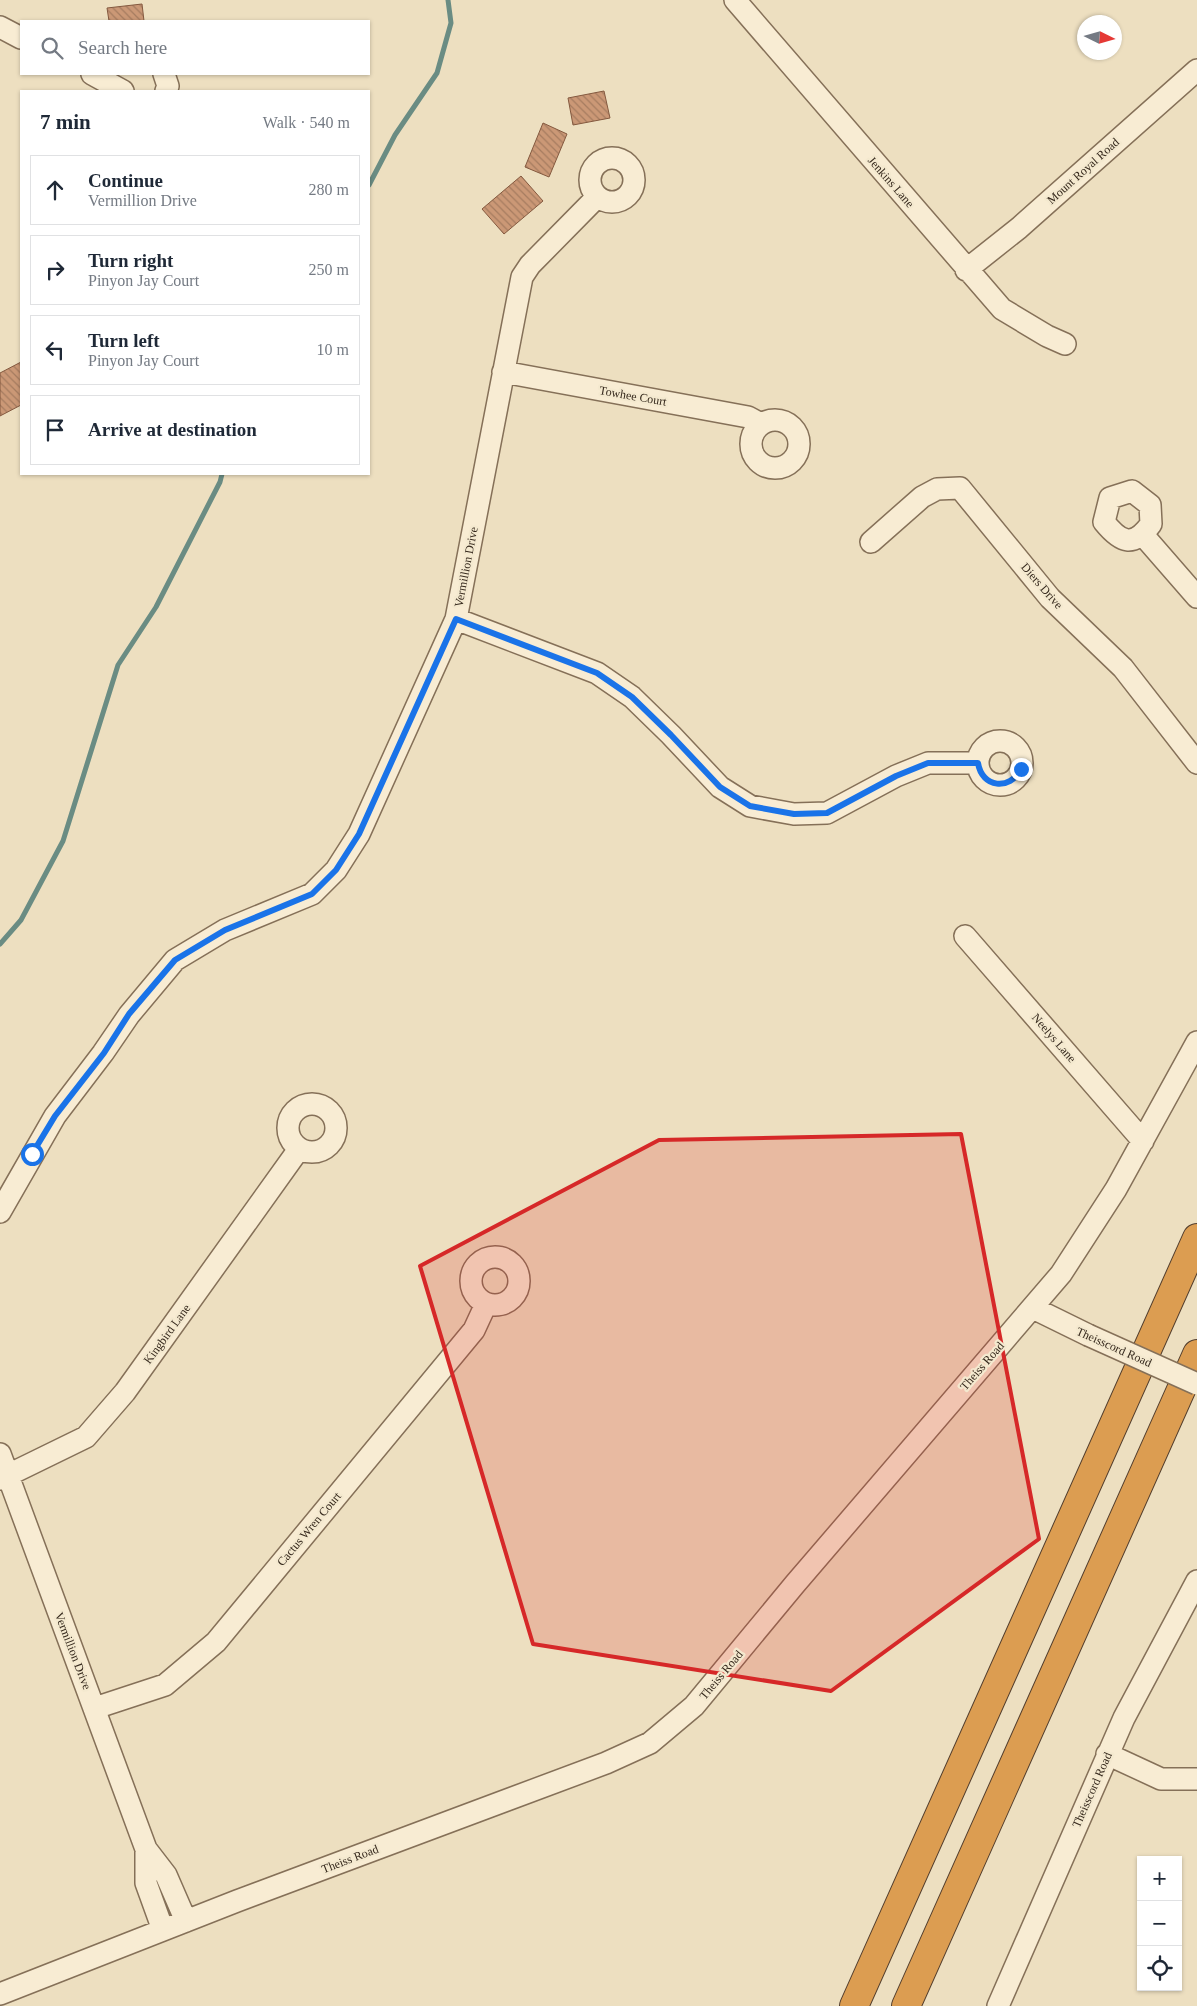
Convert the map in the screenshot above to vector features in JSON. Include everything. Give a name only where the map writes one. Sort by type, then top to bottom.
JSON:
[{"type":"highway","points":[[854,2006],[1197,1238]]},
{"type":"highway","points":[[906,2006],[1197,1354]]},
{"type":"street","name":"Jenkins Lane","points":[[735,0],[966,270],[1002,309],[1047,336],[1065,344]]},
{"type":"street","points":[[0,27],[20,37]]},
{"type":"street","name":"Mount Royal Road","points":[[966,270],[1019,228],[1197,70]]},
{"type":"street","points":[[164,75],[168,86],[166,90]]},
{"type":"street","name":"Vermillion Drive","points":[[0,1212],[55,1116],[104,1053],[129,1014],[175,960],[225,930],[312,894],[336,870],[359,834],[456,619],[522,277],[530,265],[597,197]]},
{"type":"street","name":"Towhee Court","points":[[504,372],[748,417],[761,424]]},
{"type":"street","name":"Diers Drive","points":[[871,542],[922,497],[937,489],[960,488],[1050,598],[1123,668],[1197,763]]},
{"type":"street","points":[[1142,535],[1197,598]]},
{"type":"street","points":[[456,619],[597,673],[632,697],[720,787],[750,806],[794,814],[827,813],[896,776],[928,763],[978,763]]},
{"type":"street","name":"Neelys Lane","points":[[965,936],[1143,1141]]},
{"type":"street","name":"Theiss Road","points":[[0,1994],[186,1921],[606,1763],[650,1743],[680,1721],[714,1684],[795,1584],[1033,1308],[1080,1248],[1143,1141],[1197,1042]]},
{"type":"street","name":"Kingbird Lane","points":[[4,1478],[86,1437],[124,1392],[300,1149]]},
{"type":"street","name":"Cactus Wren Court","points":[[95,1708],[165,1686],[216,1642],[474,1330],[486,1304]]},
{"type":"street","name":"Theisscord Road","points":[[1033,1308],[1197,1384]]},
{"type":"street","name":"Vermillion Drive","points":[[0,1454],[4,1478],[95,1708],[146,1849],[166,1875],[186,1921]]},
{"type":"street","name":"Theisscord Road","points":[[998,2006],[1108,1754],[1138,1691],[1197,1581]]},
{"type":"street","points":[[1108,1754],[1161,1779],[1197,1779]]},
{"type":"street","name":"Vermillion Drive","points":[[146,1849],[146,1883],[163,1930]]},
{"type":"highlighted area","points":[[961,1134],[1039,1539],[831,1691],[533,1644],[420,1266],[659,1140]]},
{"type":"building","points":[[142,4],[144,20],[109,20],[107,8]]},
{"type":"building","points":[[604,91],[610,118],[573,125],[568,98]]},
{"type":"building","points":[[543,123],[567,134],[549,177],[525,167]]},
{"type":"building","points":[[521,176],[543,201],[504,234],[482,209]]},
{"type":"building","points":[[20,363],[20,406],[0,416],[0,373]]},
{"type":"waterway","points":[[370,183],[395,135],[437,73],[451,23],[448,0]]},
{"type":"waterway","points":[[0,944],[21,920],[63,841],[118,665],[156,607],[220,482],[222,475]]},
{"type":"route","points":[[32,1154],[55,1116],[104,1053],[129,1014],[175,960],[225,930],[312,894],[336,870],[359,834],[456,619],[597,673],[632,697],[720,787],[750,806],[794,814],[827,813],[855,800],[896,776],[928,763],[978,763],[982,776],[987,781],[1000,785],[1007,784],[1013,780],[1021,769]]}]
